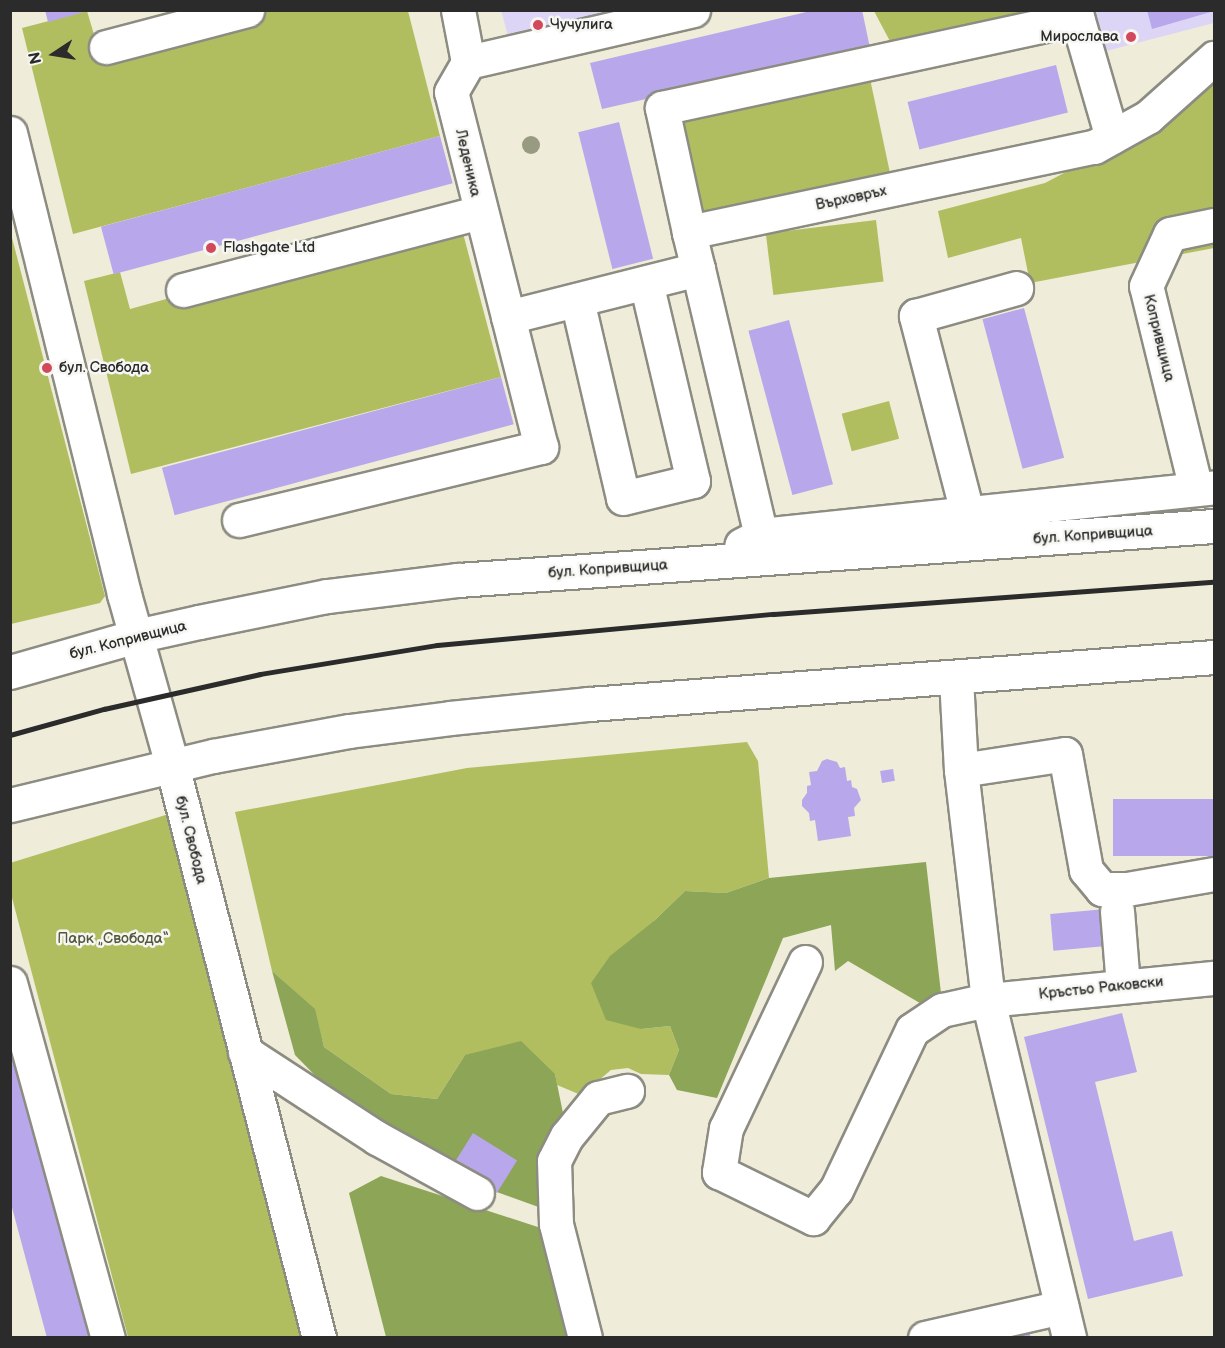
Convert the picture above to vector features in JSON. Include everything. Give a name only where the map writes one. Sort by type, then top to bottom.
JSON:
[{"type":"street","points":[[106,47],[247,10]]},
{"type":"street","points":[[458,10],[468,63],[693,10]]},
{"type":"street","points":[[761,535],[662,108],[1076,14],[1112,137]]},
{"type":"street","name":"Върховръх","points":[[689,232],[1094,147],[1148,117],[1215,58]]},
{"type":"street","name":"Леденика","points":[[238,520],[541,447],[451,92],[468,63]]},
{"type":"street","name":"бул. Свобода","points":[[10,133],[136,636],[172,765],[319,1338]]},
{"type":"street","points":[[183,290],[480,212]]},
{"type":"street","name":"Копривщица","points":[[1205,488],[1146,286],[1170,234],[1215,225]]},
{"type":"street","points":[[508,317],[698,269]]},
{"type":"street","points":[[577,300],[623,498],[693,481],[646,282]]},
{"type":"street","points":[[967,512],[916,316],[1016,288]]},
{"type":"street","points":[[705,562],[761,535],[1205,488]]},
{"type":"street","name":"бул. Копривщица","points":[[10,672],[136,636],[338,595],[458,580],[1215,526]]},
{"type":"street","points":[[10,805],[172,765],[349,731],[450,718],[589,704],[1215,657]]},
{"type":"street","points":[[925,1338],[1065,1322],[988,1000],[961,770],[956,678]]},
{"type":"street","points":[[961,770],[1065,754],[1086,870],[1102,889],[1127,890],[1215,874]]},
{"type":"street","points":[[1117,911],[1123,985]]},
{"type":"street","name":"Кръстьо Раковски","points":[[805,962],[726,1128],[719,1172],[813,1218],[836,1190],[912,1030],[942,1010],[988,1000],[1123,985],[1215,978]]},
{"type":"street","points":[[10,983],[108,1338]]},
{"type":"street","points":[[245,1052],[377,1138],[477,1193]]},
{"type":"street","points":[[585,1338],[556,1224],[554,1161],[567,1136],[598,1098],[627,1091]]},
{"type":"shaded area","name":"Чучулига","points":[[501,10],[632,11],[509,40]]},
{"type":"shaded area","name":"Мирослава","points":[[1093,11],[1214,11],[1214,23],[1106,51]]},
{"type":"green space","points":[[1047,10],[893,47],[874,11]]},
{"type":"green space","points":[[87,11],[101,58],[271,11],[408,11],[440,136],[73,234],[22,28]]},
{"type":"green space","points":[[869,74],[890,173],[690,215],[669,116]]},
{"type":"green space","points":[[1214,75],[1214,248],[1030,283],[1021,238],[948,258],[938,211],[1045,183],[1117,145]]},
{"type":"green space","points":[[459,218],[501,377],[131,474],[84,281],[120,272],[130,309]]},
{"type":"green space","points":[[876,220],[884,282],[773,295],[766,234]]},
{"type":"green space","points":[[10,230],[105,596],[100,603],[11,624]]},
{"type":"green space","points":[[889,401],[899,439],[852,451],[842,414]]},
{"type":"green space","points":[[747,742],[758,761],[769,878],[726,893],[685,891],[654,921],[641,1029],[670,1026],[679,1050],[669,1075],[641,1074],[628,1068],[611,1070],[581,1095],[557,1085],[555,1074],[465,1055],[437,1099],[391,1094],[324,1047],[314,1009],[272,971],[235,812],[467,768]]},
{"type":"green space","name":"Парк „Свобода“","points":[[172,813],[304,1337],[128,1337],[11,894],[10,863]]},
{"type":"green space","points":[[926,862],[942,1002],[925,1006],[848,961],[835,971],[831,925],[783,938],[717,1098],[677,1090],[669,1075],[679,1050],[670,1026],[641,1029],[606,1020],[591,983],[610,956],[654,921],[685,891],[726,893],[769,878]]},
{"type":"green space","points":[[272,971],[315,1009],[324,1047],[391,1094],[437,1099],[465,1055],[521,1041],[555,1074],[564,1118],[544,1209],[480,1186],[346,1107],[295,1055]]},
{"type":"green space","points":[[381,1176],[547,1230],[574,1337],[386,1337],[349,1193]]},
{"type":"building","points":[[45,10],[88,10],[88,11],[48,22]]},
{"type":"building","points":[[815,10],[862,10],[870,48],[602,109],[590,63]]},
{"type":"building","points":[[1147,10],[1214,10],[1214,11],[1152,29]]},
{"type":"building","points":[[1056,65],[1068,113],[919,150],[908,102]]},
{"type":"building","points":[[619,122],[653,259],[612,269],[578,132]]},
{"type":"building","points":[[440,136],[453,183],[114,274],[101,227]]},
{"type":"building","points":[[1024,308],[1064,458],[1023,469],[982,319]]},
{"type":"building","points":[[789,320],[833,484],[792,495],[748,331]]},
{"type":"building","points":[[501,377],[514,424],[175,515],[162,468]]},
{"type":"building","points":[[827,759],[837,762],[840,768],[845,767],[847,781],[851,780],[852,787],[857,789],[861,800],[854,808],[855,816],[848,817],[851,836],[818,841],[815,820],[810,821],[809,813],[802,806],[802,800],[807,793],[807,786],[811,785],[809,772],[817,771],[822,761]]},
{"type":"building","points":[[893,769],[895,781],[882,783],[880,771]]},
{"type":"building","points":[[1113,799],[1214,799],[1214,856],[1113,856]]},
{"type":"building","points":[[1106,909],[1109,946],[1053,951],[1050,914]]},
{"type":"building","points":[[1122,1013],[1137,1072],[1095,1082],[1134,1241],[1172,1231],[1183,1276],[1088,1299],[1024,1037]]},
{"type":"building","points":[[10,1029],[94,1338],[47,1338],[10,1200]]},
{"type":"building","points":[[473,1133],[517,1161],[497,1193],[453,1165]]},
{"type":"building","points":[[1029,1331],[1031,1338],[1007,1338],[1007,1337]]},
{"type":"railway","points":[[10,735],[104,709],[260,674],[437,645],[773,614],[1214,582]]},
{"type":"place","name":"Чучулига","points":[[538,25]]},
{"type":"place","name":"Мирослава","points":[[1131,37]]},
{"type":"place","name":"Flashgate Ltd","points":[[211,248]]},
{"type":"place","name":"бул. Свобода","points":[[47,368]]}]
